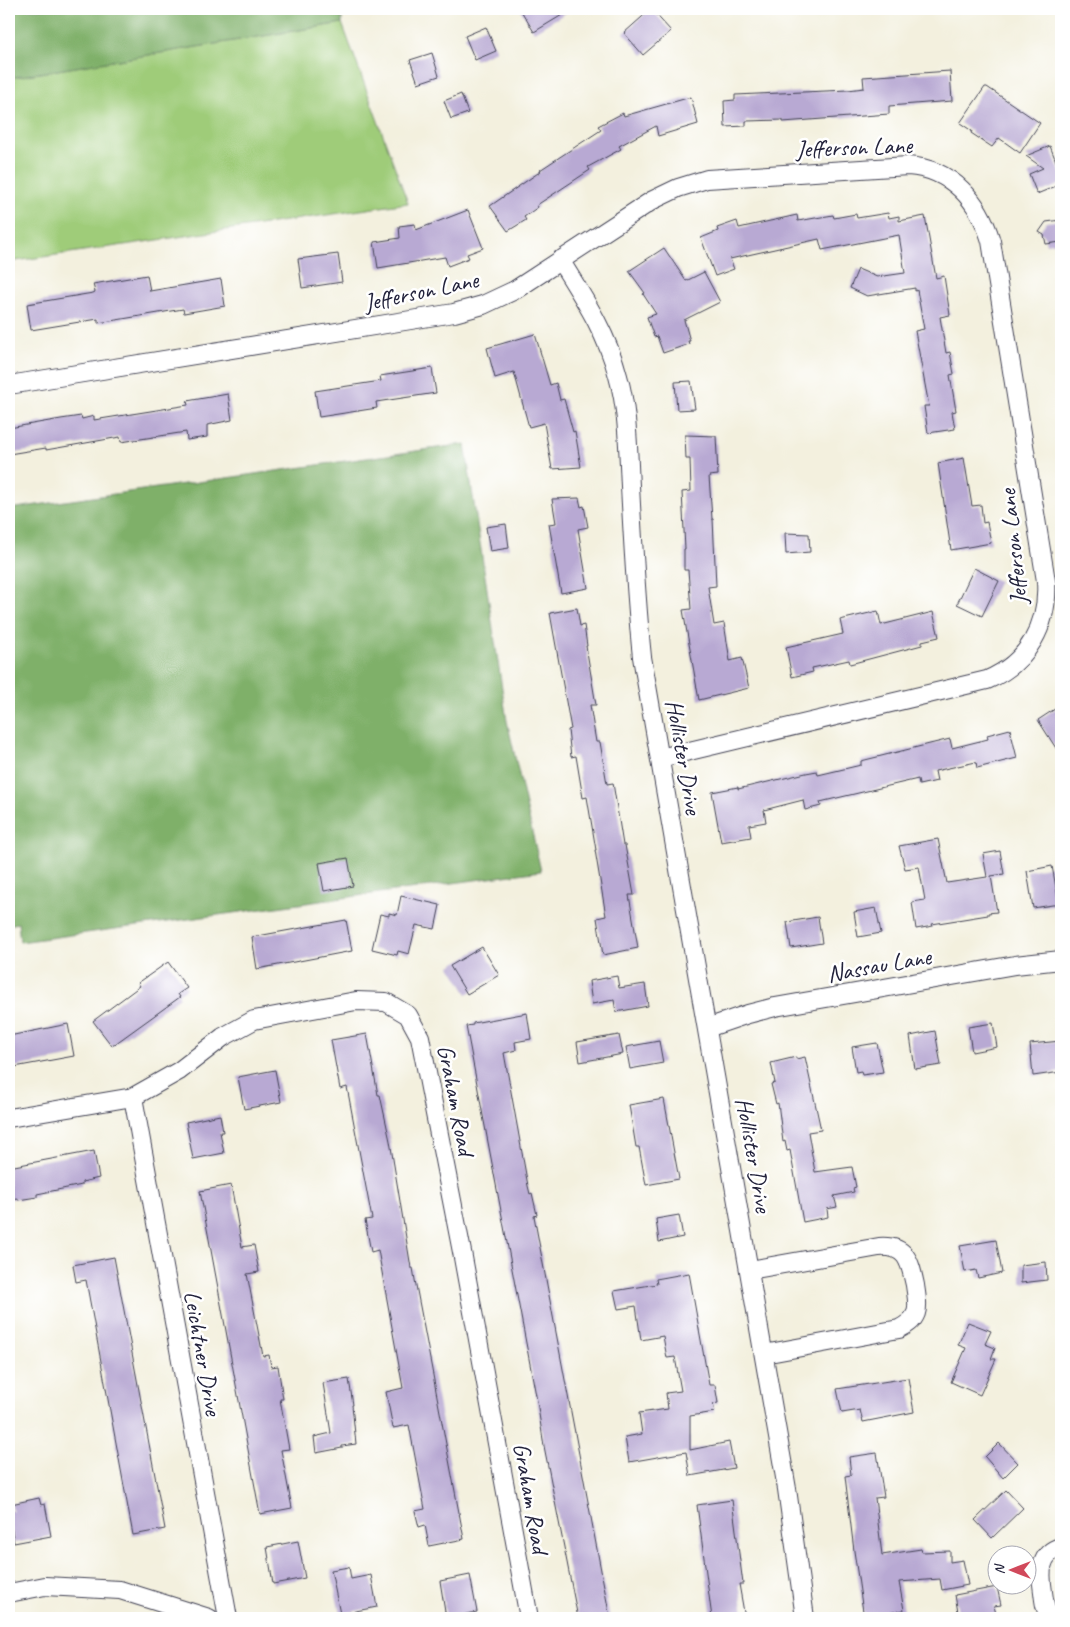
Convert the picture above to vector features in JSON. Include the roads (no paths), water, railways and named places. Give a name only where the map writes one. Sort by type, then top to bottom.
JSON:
[{"type":"street","name":"Jefferson Lane","points":[[9,385],[454,313],[483,305],[505,296],[644,205],[692,183],[721,177],[908,166],[925,168],[949,179],[963,190],[981,214],[991,241],[1046,581],[1044,617],[1034,640],[1025,653],[1008,669],[987,680],[660,758]]},
{"type":"street","name":"Hollister Drive","points":[[560,260],[593,314],[604,336],[614,361],[623,395],[640,638],[787,1488],[805,1618]]},
{"type":"street","name":"Nassau Lane","points":[[707,1028],[748,1014],[775,1008],[1015,965],[1061,960]]},
{"type":"street","name":"Graham Road","points":[[9,1118],[133,1097],[179,1071],[223,1037],[254,1020],[356,1001],[386,1002],[408,1015],[420,1037],[462,1252],[529,1618]]},
{"type":"street","name":"Leichtner Drive","points":[[133,1097],[228,1618]]},
{"type":"street","points":[[750,1270],[879,1247],[890,1247],[902,1252],[910,1262],[917,1299],[915,1316],[908,1324],[899,1329],[764,1354]]},
{"type":"street","points":[[1050,1618],[1045,1606],[1041,1566],[1044,1558],[1061,1546]]},
{"type":"street","points":[[9,1592],[45,1586],[120,1590],[209,1618]]}]
